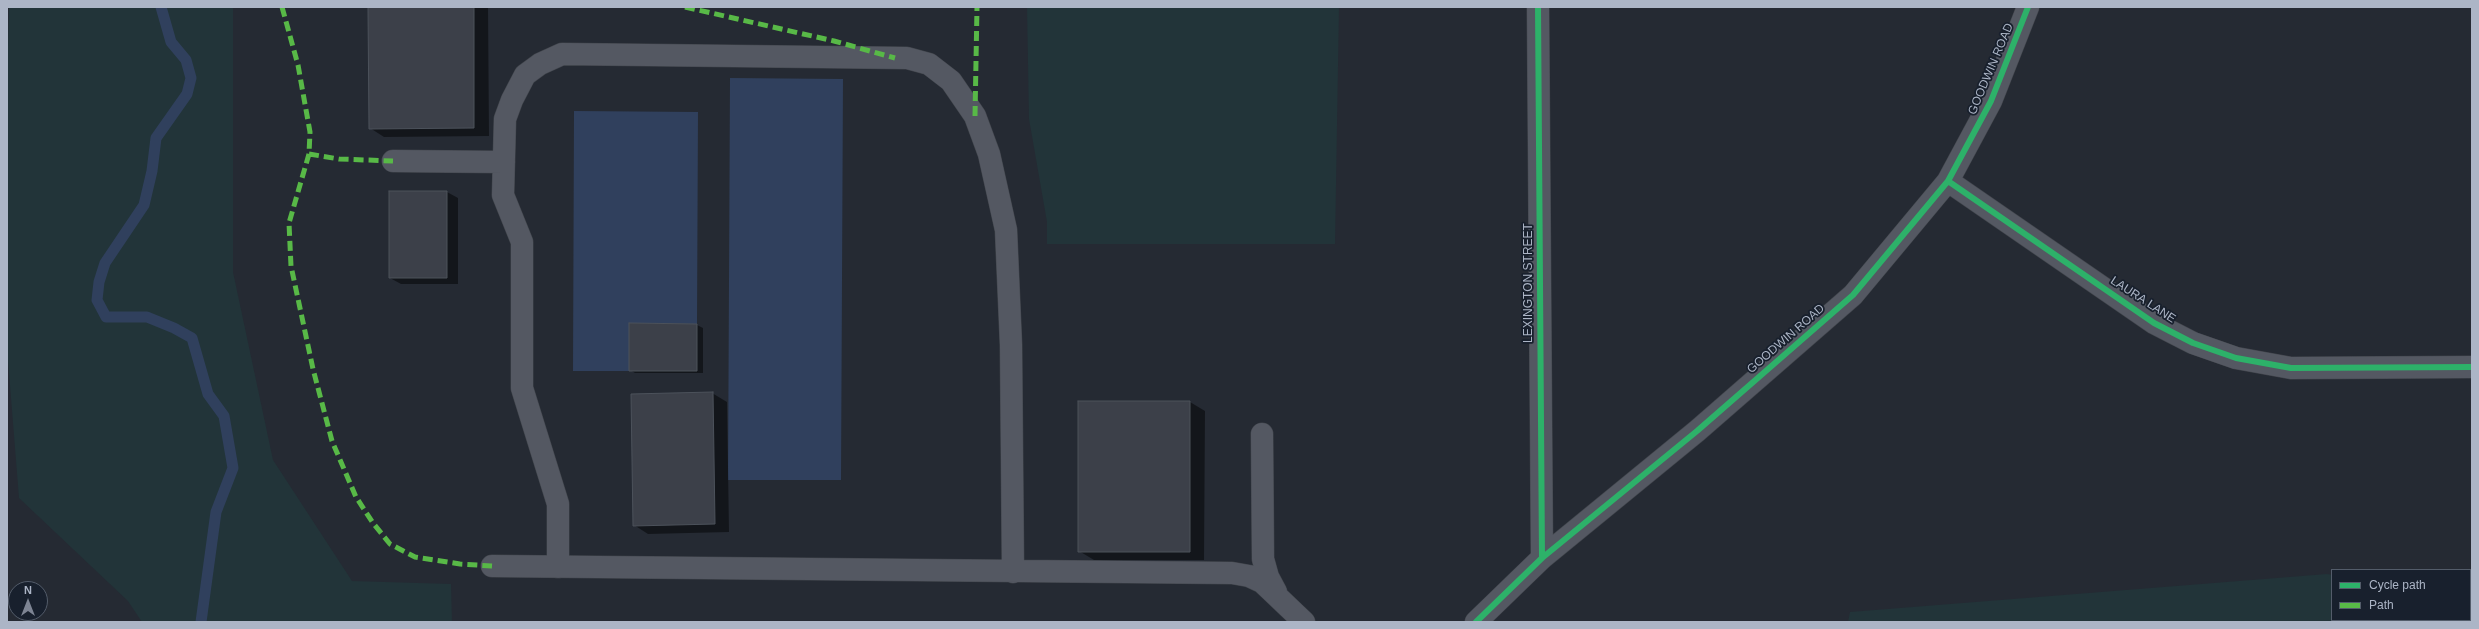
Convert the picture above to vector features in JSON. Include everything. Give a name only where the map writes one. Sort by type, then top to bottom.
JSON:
[{"type":"street","name":"LEXINGTON STREET","points":[[1538,7],[1542,558]]},
{"type":"street","name":"GOODWIN ROAD","points":[[1476,622],[1542,558],[1697,431],[1853,295],[1948,181],[1992,101],[2028,7]]},
{"type":"street","points":[[558,567],[558,504],[522,388],[522,242],[503,195],[505,119],[512,100],[526,75],[540,64],[562,54],[907,58],[929,64],[951,81],[975,116],[989,154],[1006,230],[1011,345],[1013,572]]},
{"type":"street","points":[[393,161],[504,162]]},
{"type":"street","name":"LAURA LANE","points":[[1948,181],[2154,323],[2193,343],[2236,358],[2291,368],[2472,367]]},
{"type":"street","points":[[1262,434],[1262,559],[1268,577],[1279,596]]},
{"type":"street","points":[[492,566],[1232,573],[1249,576],[1262,582],[1279,596],[1304,622]]},
{"type":"shaded area","points":[[9,7],[233,7],[233,272],[273,460],[352,581],[451,584],[452,622],[142,622],[128,601],[19,498],[7,348],[7,85]]},
{"type":"shaded area","points":[[1027,7],[1339,7],[1335,244],[1047,244],[1047,222],[1029,119]]},
{"type":"shaded area","points":[[2327,574],[2331,575],[2331,621],[2471,621],[2472,593],[2472,622],[1848,622],[1850,612]]},
{"type":"water","points":[[730,78],[843,79],[841,480],[728,480]]},
{"type":"water","points":[[574,111],[698,112],[697,324],[629,323],[629,371],[573,371]]},
{"type":"building","points":[[368,7],[474,7],[474,128],[369,129]]},
{"type":"building","points":[[389,191],[447,191],[447,278],[389,278]]},
{"type":"building","points":[[629,323],[697,324],[697,371],[629,371]]},
{"type":"building","points":[[713,392],[715,524],[633,526],[631,394]]},
{"type":"building","points":[[1078,401],[1190,401],[1190,552],[1078,552]]},
{"type":"waterway","points":[[161,7],[171,42],[186,60],[191,78],[187,94],[156,138],[152,171],[144,205],[105,263],[99,282],[97,300],[106,317],[147,317],[174,328],[192,338],[208,394],[224,416],[233,468],[216,512],[201,622]]},
{"type":"marked path","points":[[282,7],[298,65],[310,132],[309,154],[289,223],[291,266],[313,369],[332,441],[356,497],[373,523],[390,544],[415,557],[460,564],[492,566]]},
{"type":"marked path","points":[[685,7],[834,41],[895,58]]},
{"type":"marked path","points":[[975,116],[977,7]]},
{"type":"marked path","points":[[309,154],[339,159],[393,161]]},
{"type":"cycle path","points":[[1538,7],[1542,558]]},
{"type":"cycle path","points":[[1476,622],[1542,558],[1697,431],[1853,295],[1948,181],[1991,101],[2028,7]]},
{"type":"cycle path","points":[[1948,181],[2154,323],[2193,343],[2236,358],[2291,368],[2472,367]]}]
